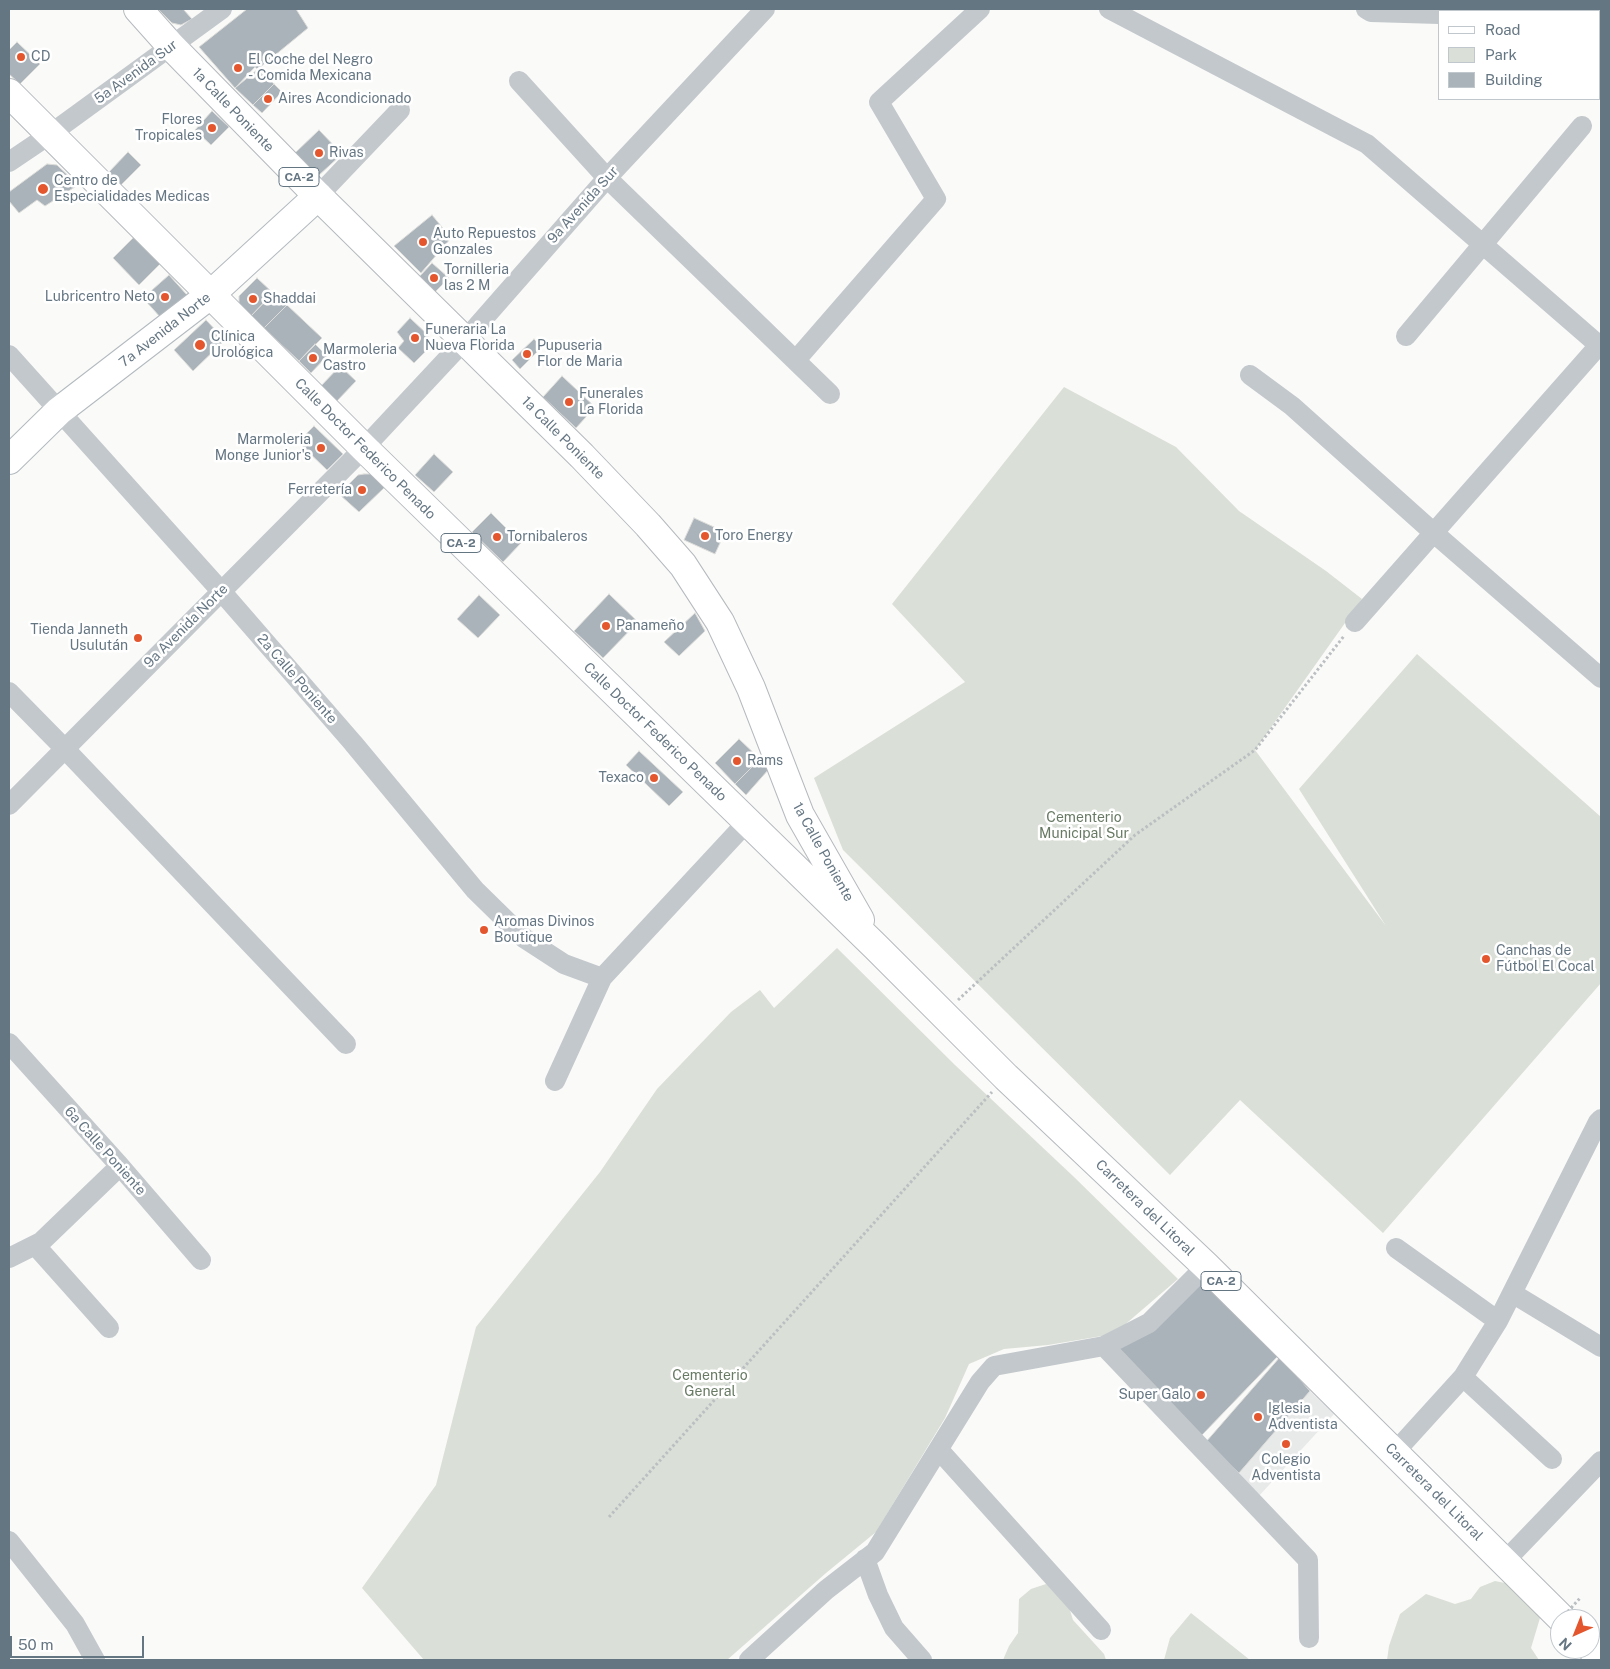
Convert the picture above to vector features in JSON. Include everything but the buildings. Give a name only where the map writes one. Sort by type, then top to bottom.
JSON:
[{"type":"main road","name":"1a Calle Poniente","points":[[138,9],[171,46],[318,196],[582,456],[648,525],[683,565],[720,622],[752,688],[800,815],[876,947]]},
{"type":"main road","name":"Calle Doctor Federico Penado","points":[[9,93],[364,448],[876,947]]},
{"type":"main road","name":"7a Avenida Norte","points":[[9,460],[59,411],[210,294],[318,196]]},
{"type":"main road","points":[[751,827],[777,834],[785,833],[795,824],[800,815]]},
{"type":"main road","name":"Carretera del Litoral","points":[[876,947],[1006,1076],[1206,1266],[1551,1609]]},
{"type":"street","name":"5a Avenida Sur","points":[[9,162],[222,9]]},
{"type":"street","name":"9a Avenida Sur","points":[[364,448],[464,341],[607,178],[765,9]]},
{"type":"street","points":[[796,360],[936,198],[879,102],[980,9]]},
{"type":"street","points":[[1109,9],[1367,144],[1601,345],[1355,622]]},
{"type":"street","points":[[1366,9],[1371,12],[1438,14]]},
{"type":"street","points":[[519,81],[607,178],[830,394]]},
{"type":"street","points":[[318,196],[400,110]]},
{"type":"street","points":[[1406,336],[1582,126]]},
{"type":"street","name":"2a Calle Poniente","points":[[9,355],[221,591],[353,743],[475,890],[524,938],[564,964],[602,978]]},
{"type":"street","points":[[1250,376],[1292,406],[1434,533],[1601,678]]},
{"type":"street","name":"9a Avenida Norte","points":[[9,804],[364,448]]},
{"type":"street","points":[[9,692],[346,1044]]},
{"type":"street","points":[[555,1081],[602,978],[751,827]]},
{"type":"street","name":"6a Calle Poniente","points":[[9,1043],[120,1166],[201,1260]]},
{"type":"street","points":[[1394,1453],[1463,1377],[1498,1321],[1600,1122]]},
{"type":"street","points":[[9,1258],[41,1242],[120,1166]]},
{"type":"street","points":[[35,1246],[108,1328]]},
{"type":"street","points":[[1396,1248],[1498,1321]]},
{"type":"street","points":[[749,1660],[826,1590],[875,1552],[980,1382],[994,1366],[1104,1346],[1149,1323],[1206,1266]]},
{"type":"street","points":[[1512,1293],[1601,1347]]},
{"type":"street","points":[[1104,1346],[1308,1560],[1309,1638]]},
{"type":"street","points":[[1463,1377],[1552,1459]]},
{"type":"street","points":[[939,1450],[1101,1630]]},
{"type":"street","points":[[1504,1562],[1601,1461]]},
{"type":"street","points":[[9,1541],[76,1624],[95,1660]]},
{"type":"street","points":[[865,1559],[878,1594],[894,1628],[922,1660]]},
{"type":"path","points":[[943,1015],[1135,836],[1255,750],[1355,622]]},
{"type":"path","points":[[609,1517],[1006,1076]]},
{"type":"path","points":[[1570,1609],[1581,1597]]},
{"type":"shaded area","name":"Colegio Adventista","points":[[1310,1391],[1334,1414],[1258,1497],[1239,1473]]},
{"type":"green space","name":"Cementerio Municipal Sur","points":[[1064,387],[1176,447],[1239,511],[1326,571],[1362,599],[1255,750],[1386,926],[1299,789],[1417,654],[1601,817],[1601,983],[1383,1233],[1240,1100],[1170,1175],[843,850],[814,778],[965,682],[892,604]]},
{"type":"green space","name":"Cementerio General","points":[[837,948],[955,1065],[1074,1177],[1178,1279],[1114,1334],[1048,1345],[1004,1349],[969,1364],[945,1418],[876,1532],[727,1660],[424,1660],[362,1588],[436,1485],[476,1327],[600,1172],[657,1089],[731,1012],[760,990],[774,1008]]},
{"type":"green space","points":[[1495,1581],[1510,1584],[1533,1604],[1540,1618],[1531,1648],[1539,1660],[1387,1660],[1389,1646],[1400,1614],[1426,1594],[1455,1604],[1471,1599],[1480,1587]]},
{"type":"green space","points":[[1046,1584],[1059,1592],[1068,1604],[1073,1620],[1104,1654],[1106,1660],[1003,1660],[1009,1646],[1018,1633],[1019,1599],[1031,1589]]},
{"type":"green space","points":[[1191,1613],[1250,1660],[1164,1660],[1170,1638]]},
{"type":"place","name":"CD","points":[[21,57]]},
{"type":"place","name":"El Coche del Negro - Comida Mexicana","points":[[238,68]]},
{"type":"place","name":"Aires Acondicionado","points":[[268,99]]},
{"type":"place","name":"Flores Tropicales","points":[[212,128]]},
{"type":"place","name":"Rivas","points":[[319,153]]},
{"type":"place","name":"Centro de Especialidades Medicas","points":[[43,189]]},
{"type":"place","name":"Auto Repuestos Gonzales","points":[[423,242]]},
{"type":"place","name":"Tornilleria las 2 M","points":[[434,278]]},
{"type":"place","name":"Lubricentro Neto","points":[[165,297]]},
{"type":"place","name":"Shaddai","points":[[253,299]]},
{"type":"place","name":"Funeraria La Nueva Florida","points":[[415,338]]},
{"type":"place","name":"Clínica Urológica","points":[[200,345]]},
{"type":"place","name":"Pupuseria Flor de Maria","points":[[527,354]]},
{"type":"place","name":"Marmoleria Castro","points":[[313,358]]},
{"type":"place","name":"Funerales La Florida","points":[[569,402]]},
{"type":"place","name":"Marmoleria Monge Junior's","points":[[321,448]]},
{"type":"place","name":"Ferretería","points":[[362,490]]},
{"type":"place","name":"Toro Energy","points":[[705,536]]},
{"type":"place","name":"Tornibaleros","points":[[497,537]]},
{"type":"place","name":"Panameño","points":[[606,626]]},
{"type":"place","name":"Tienda Janneth Usulután","points":[[138,638]]},
{"type":"place","name":"Rams","points":[[737,761]]},
{"type":"place","name":"Texaco","points":[[654,778]]},
{"type":"place","name":"Aromas Divinos Boutique","points":[[484,930]]},
{"type":"place","name":"Canchas de Fútbol El Cocal","points":[[1486,959]]},
{"type":"place","name":"Super Galo","points":[[1201,1395]]},
{"type":"place","name":"Iglesia Adventista","points":[[1258,1417]]},
{"type":"place","name":"Colegio Adventista","points":[[1286,1444]]}]
